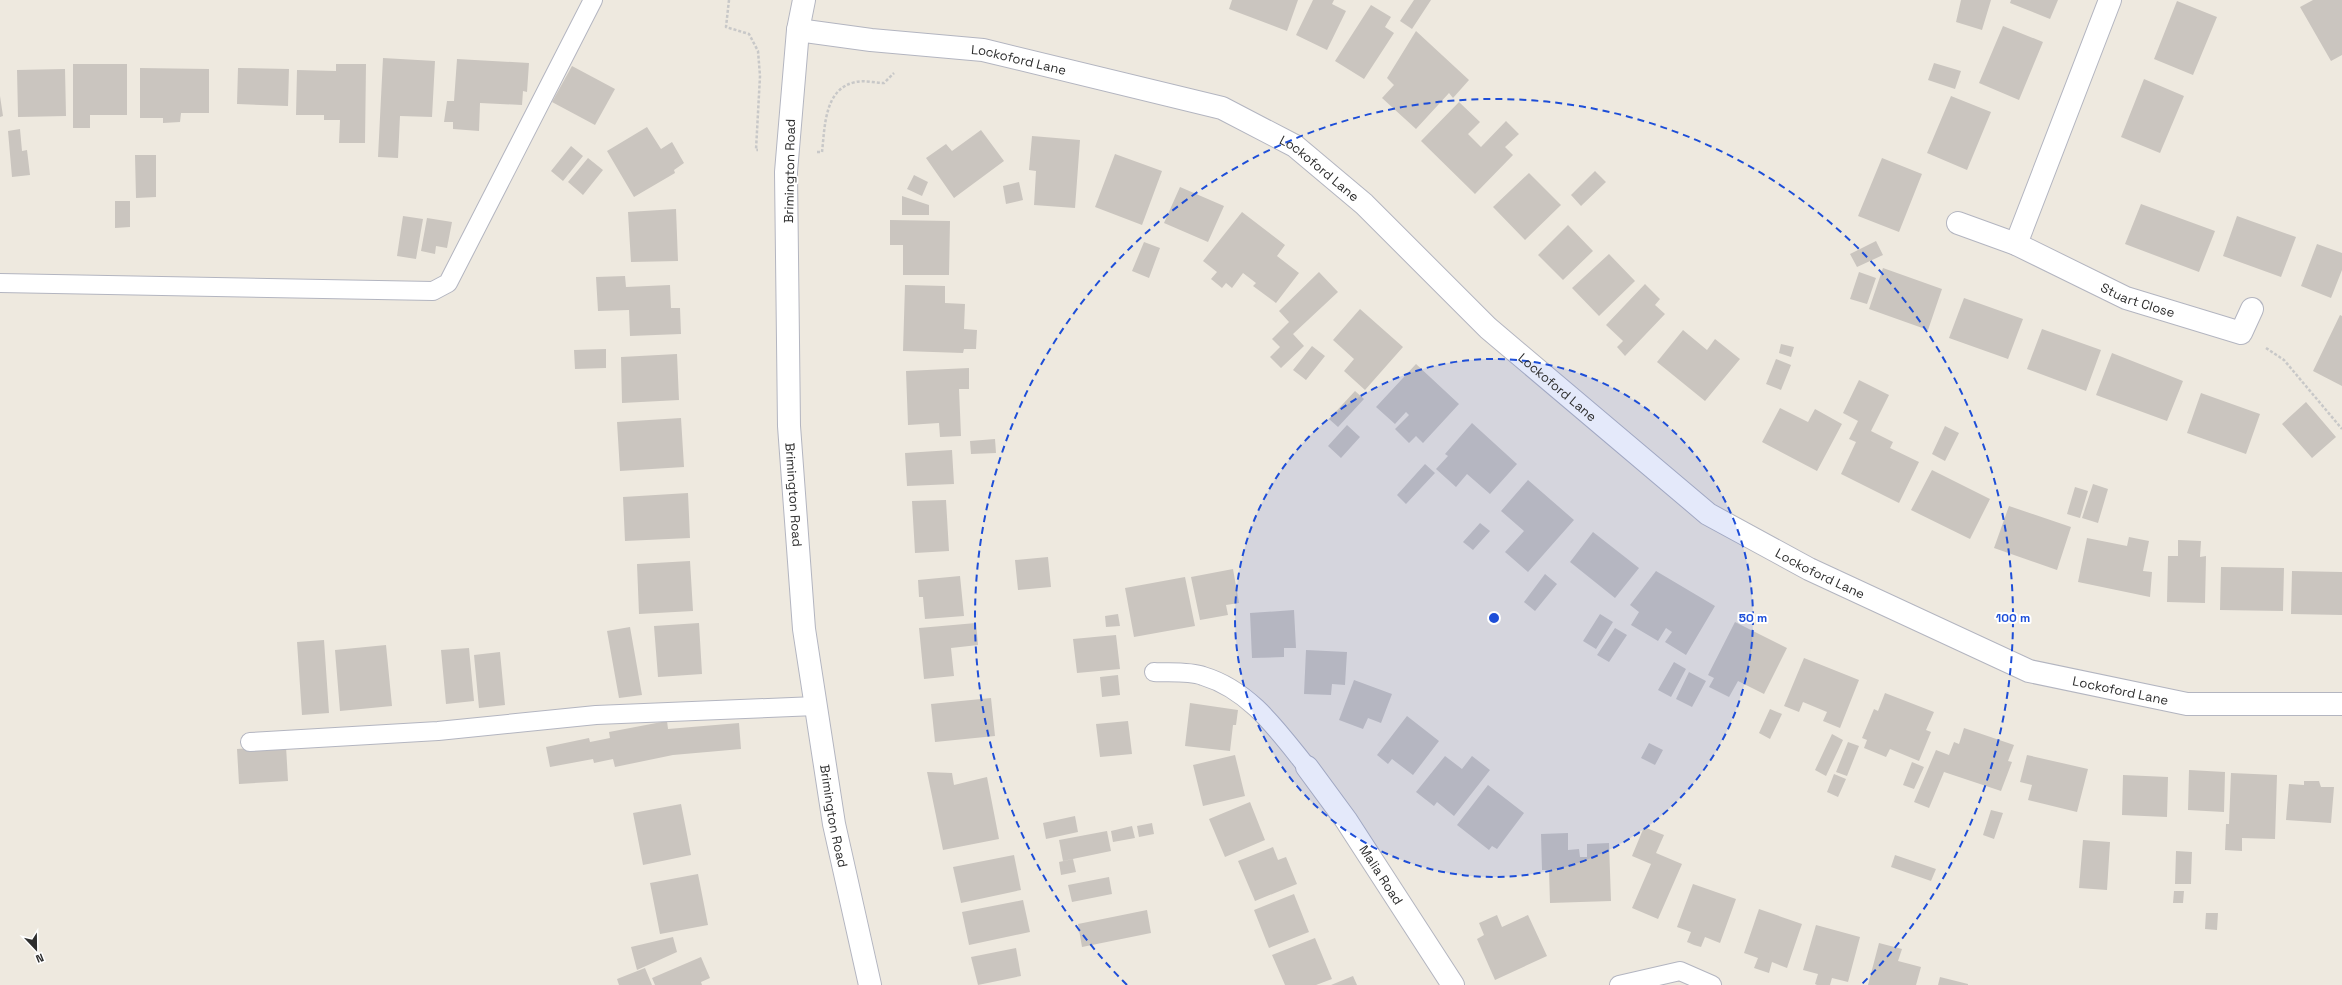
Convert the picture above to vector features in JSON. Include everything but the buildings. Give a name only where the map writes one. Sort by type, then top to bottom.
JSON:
[{"type":"street","name":"Brimington Road","points":[[804,0],[798,30],[786,172],[789,426],[804,629],[834,824],[870,985]]},
{"type":"street","points":[[2016,244],[2110,0]]},
{"type":"street","name":"Lockoford Lane","points":[[798,30],[871,40],[983,50],[1222,108],[1295,146],[1364,204],[1488,328],[1708,514],[1809,569],[2029,671],[2187,704],[2342,704]]},
{"type":"street","name":"Stuart Close","points":[[1958,223],[2016,244],[2126,298],[2241,333]]},
{"type":"street","points":[[2241,333],[2252,309]]},
{"type":"street","name":"Malia Road","points":[[1307,768],[1346,820],[1453,985]]},
{"type":"lane","points":[[0,283],[434,291],[448,283],[593,0]]},
{"type":"lane","points":[[1154,672],[1202,675],[1241,693],[1272,723],[1307,768]]},
{"type":"lane","points":[[250,742],[438,731],[596,716],[816,706]]},
{"type":"lane","points":[[1619,985],[1680,970],[1712,985]]},
{"type":"path","points":[[730,0],[726,27],[749,34],[758,51],[760,76],[756,150]]},
{"type":"path","points":[[822,152],[826,114],[834,94],[855,82],[884,83]]},
{"type":"path","points":[[2241,333],[2284,360],[2342,430]]}]
